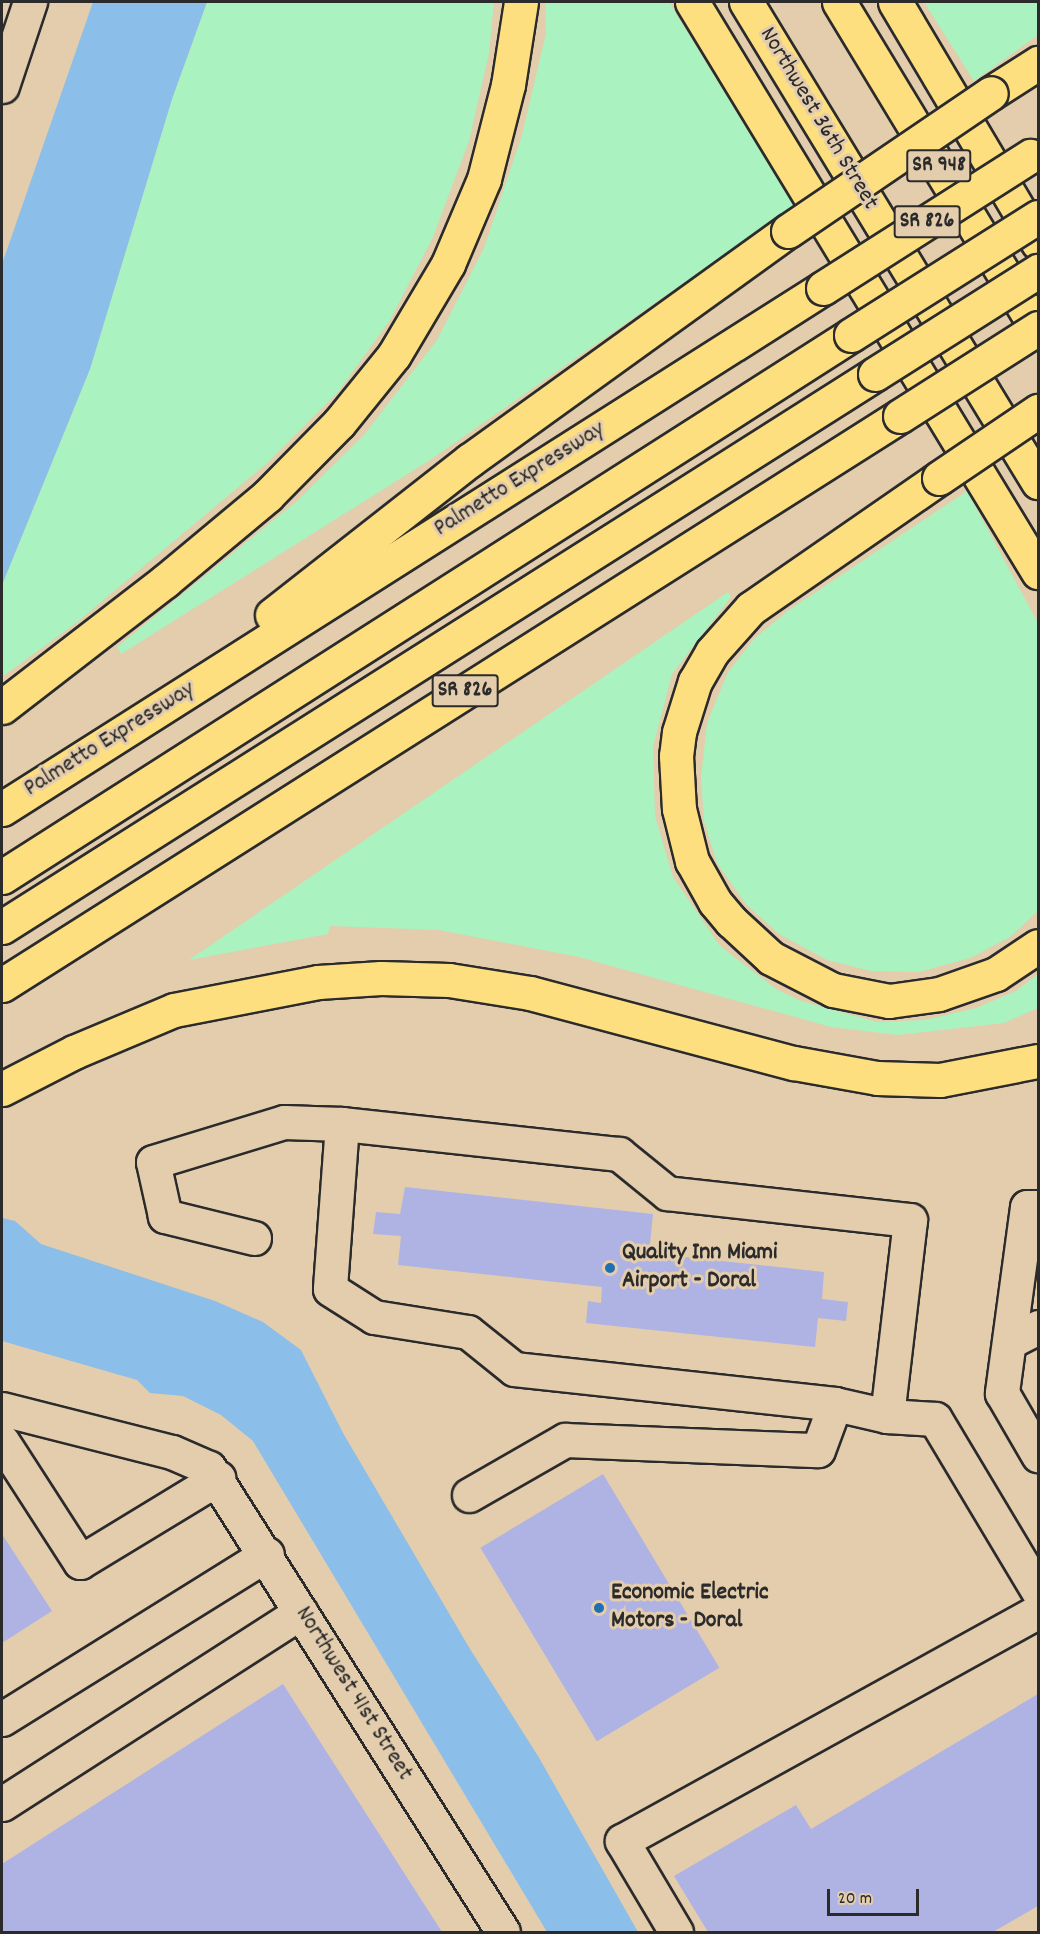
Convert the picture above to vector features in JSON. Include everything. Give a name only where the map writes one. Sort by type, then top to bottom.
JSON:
[{"type":"main road","points":[[2,707],[165,581],[267,496],[339,423],[394,355],[448,264],[484,179],[508,85],[521,2]]},
{"type":"main road","points":[[692,2],[1038,572]]},
{"type":"main road","name":"Northwest 36th Street","points":[[747,2],[1038,482]]},
{"type":"main road","name":"SR 948","points":[[839,2],[1038,329]]},
{"type":"main road","points":[[895,2],[1038,243]]},
{"type":"main road","points":[[125,730],[470,460],[788,231],[1038,63]]},
{"type":"main road","name":"Palmetto Expressway","points":[[2,809],[1034,153]]},
{"type":"main road","points":[[2,877],[1038,217]]},
{"type":"main road","points":[[2,927],[1038,271]]},
{"type":"main road","name":"SR 826","points":[[2,985],[1038,329]]},
{"type":"main road","points":[[1038,411],[751,608],[719,644],[695,681],[679,732],[676,756],[679,809],[692,861],[715,902],[731,921],[771,958],[833,990],[889,1001],[939,994],[996,974],[1038,946]]},
{"type":"main road","points":[[2,1089],[74,1052],[174,1010],[318,982],[381,978],[449,980],[530,993],[794,1063],[877,1078],[940,1080],[1038,1061]]},
{"type":"street","points":[[2,86],[30,2]]},
{"type":"street","points":[[254,1238],[165,1216],[153,1162],[284,1122],[342,1124],[619,1154],[667,1193],[910,1220],[887,1416]]},
{"type":"street","points":[[342,1124],[330,1289],[374,1317],[468,1332],[514,1369],[835,1404],[887,1416],[935,1419],[1038,1591]]},
{"type":"street","points":[[1038,1207],[1028,1206],[1002,1393],[1038,1455]]},
{"type":"street","points":[[1009,1342],[1038,1327]]},
{"type":"street","points":[[469,1495],[565,1440],[818,1450],[835,1404]]},
{"type":"street","points":[[2,1409],[208,1469]]},
{"type":"street","points":[[2,1441],[80,1563],[208,1469]]},
{"type":"street","name":"Northwest 41st Street","points":[[208,1469],[267,1554],[301,1612],[503,1932]]},
{"type":"street","points":[[2,1719],[267,1554]]},
{"type":"street","points":[[676,1932],[622,1841],[1038,1611]]},
{"type":"street","points":[[2,1803],[301,1612]]},
{"type":"green space","points":[[207,2],[494,2],[489,53],[469,141],[433,237],[390,320],[338,392],[266,464],[76,623],[2,677],[2,585],[90,369],[172,99]]},
{"type":"green space","points":[[545,2],[669,2],[794,206],[430,460],[121,654],[117,647],[297,501],[364,435],[437,340],[484,248],[522,135],[546,33]]},
{"type":"green space","points":[[924,2],[1038,2],[1038,35],[974,81]]},
{"type":"green space","points":[[967,491],[1038,623],[1038,911],[1010,937],[970,958],[919,972],[871,971],[827,960],[779,934],[746,904],[717,863],[704,821],[701,778],[707,723],[728,672],[754,639],[789,610]]},
{"type":"green space","points":[[728,592],[731,597],[672,674],[653,747],[655,816],[673,877],[720,946],[776,989],[801,1001],[877,1022],[925,1020],[976,1008],[1016,991],[1038,974],[1038,1008],[1004,1023],[897,1035],[831,1027],[579,957],[439,930],[330,926],[328,934],[189,960]]},
{"type":"water","points":[[93,2],[207,2],[172,99],[90,369],[2,585],[2,264]]},
{"type":"water","points":[[3,1218],[15,1221],[41,1244],[215,1301],[263,1322],[301,1350],[343,1433],[470,1649],[538,1756],[638,1932],[547,1932],[253,1441],[221,1415],[183,1396],[150,1393],[137,1380],[2,1341]]},
{"type":"building","name":"Quality Inn Miami Airport - Doral","points":[[405,1187],[653,1214],[649,1253],[824,1272],[822,1299],[848,1302],[846,1321],[818,1318],[815,1347],[586,1323],[588,1301],[601,1303],[602,1287],[398,1265],[401,1236],[373,1234],[376,1212],[400,1214]]},
{"type":"building","name":"Economic Electric Motors - Doral","points":[[603,1474],[719,1668],[597,1741],[480,1548]]},
{"type":"building","points":[[2,1534],[52,1611],[2,1643]]},
{"type":"building","points":[[283,1684],[442,1932],[2,1932],[2,1864]]},
{"type":"building","points":[[1038,1694],[1038,1906],[993,1932],[708,1932],[674,1876],[796,1805],[811,1829]]},
{"type":"place","name":"Quality Inn Miami Airport - Doral","points":[[610,1268]]},
{"type":"place","name":"Economic Electric Motors - Doral","points":[[599,1608]]}]
